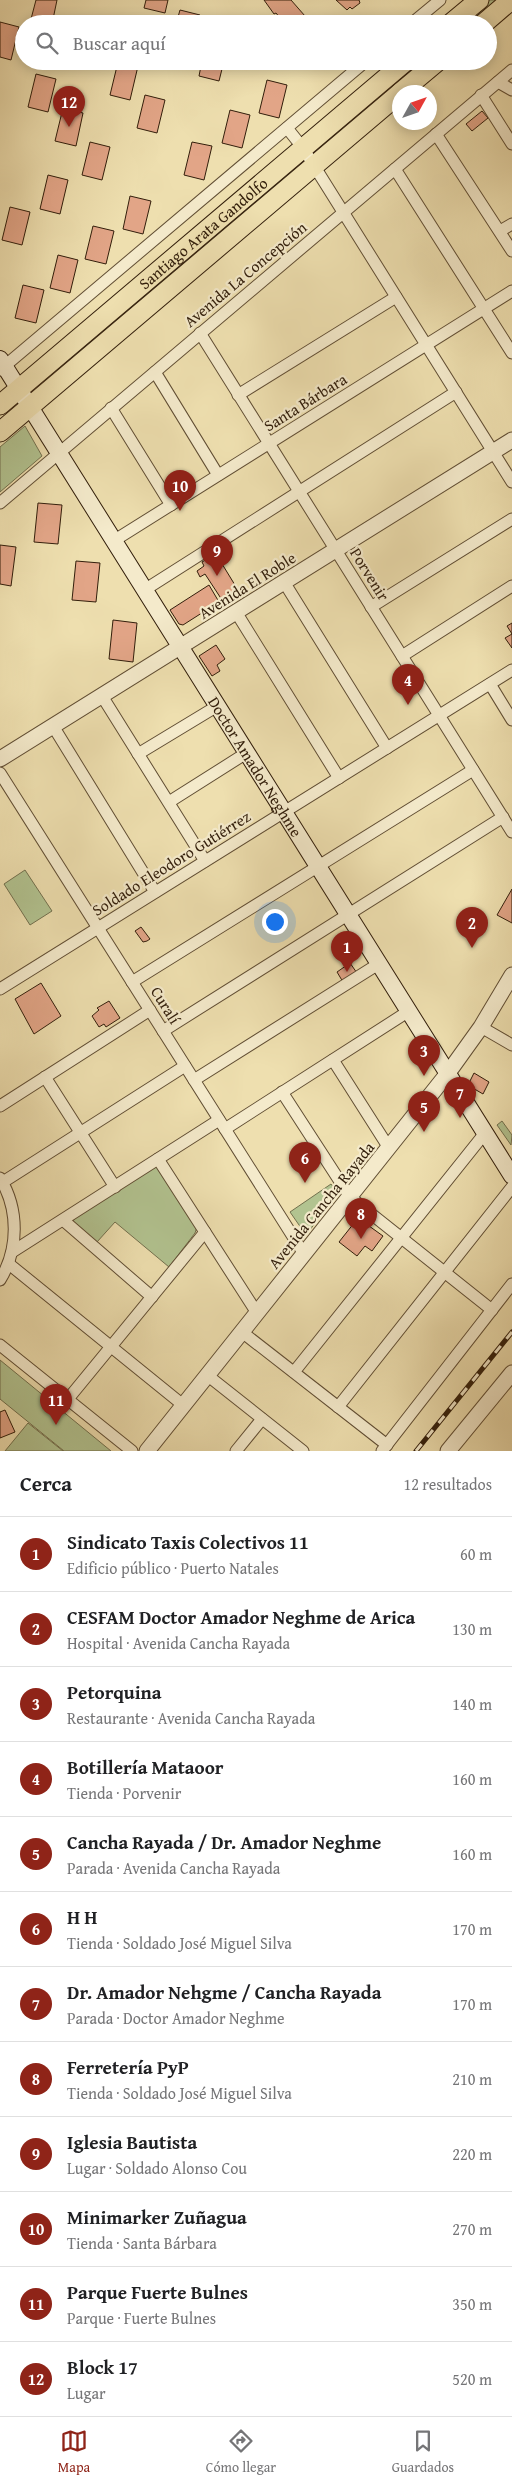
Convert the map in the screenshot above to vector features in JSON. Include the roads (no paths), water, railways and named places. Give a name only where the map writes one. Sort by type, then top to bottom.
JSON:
[{"type":"main road","points":[[461,15],[479,0]]},
{"type":"main road","points":[[494,15],[511,0]]},
{"type":"main road","name":"Santiago Arata Gandolfo","points":[[0,405],[395,70]]},
{"type":"main road","name":"Santiago Arata Gandolfo","points":[[410,85],[427,70]]},
{"type":"main road","name":"Santiago Arata Gandolfo","points":[[0,432],[392,100]]},
{"type":"main road","name":"Doctor Amador Neghme","points":[[2,365],[116,540],[485,1133],[511,1169]]},
{"type":"street","points":[[422,15],[440,0]]},
{"type":"street","name":"Santiago Arata Gandolfo","points":[[2,365],[355,70]]},
{"type":"street","name":"Avenida La Concepción","points":[[0,502],[512,70]]},
{"type":"street","points":[[498,82],[512,90]]},
{"type":"street","points":[[482,95],[512,144]]},
{"type":"street","points":[[287,128],[314,165],[512,482]]},
{"type":"street","points":[[436,134],[512,251]]},
{"type":"street","points":[[395,168],[512,353]]},
{"type":"street","points":[[500,231],[512,224]]},
{"type":"street","name":"Santa Bárbara","points":[[116,540],[512,291]]},
{"type":"street","points":[[238,395],[396,297]]},
{"type":"street","name":"Porvenir","points":[[200,334],[511,830]]},
{"type":"street","points":[[154,372],[218,475]]},
{"type":"street","points":[[146,589],[456,392]]},
{"type":"street","points":[[111,408],[171,505]]},
{"type":"street","name":"Avenida El Roble","points":[[0,760],[512,440]]},
{"type":"street","points":[[371,608],[512,518]]},
{"type":"street","points":[[284,582],[387,748]]},
{"type":"street","points":[[402,656],[512,586]]},
{"type":"street","points":[[236,612],[340,778]]},
{"type":"street","name":"Soldado Eleodoro Gutiérrez","points":[[0,988],[512,670]]},
{"type":"street","points":[[490,684],[512,720]]},
{"type":"street","points":[[102,696],[205,861]]},
{"type":"street","points":[[138,754],[218,705]]},
{"type":"street","points":[[53,726],[155,892]]},
{"type":"street","points":[[168,802],[248,752]]},
{"type":"street","points":[[132,982],[473,770]]},
{"type":"street","name":"Curalí","points":[[0,773],[304,1254]]},
{"type":"street","points":[[163,1031],[503,817]]},
{"type":"street","points":[[194,1080],[380,964]]},
{"type":"street","name":"Avenida Cancha Rayada","points":[[147,1451],[448,1073],[481,1027],[511,978]]},
{"type":"street","points":[[0,1106],[150,1010]]},
{"type":"street","points":[[12,1252],[158,1159],[282,1092],[409,1011]]},
{"type":"street","points":[[481,1027],[512,1045]]},
{"type":"street","points":[[332,1060],[389,1148]]},
{"type":"street","points":[[0,1280],[12,1252],[14,1217],[4,1197],[1,1180],[80,1133],[185,1066]]},
{"type":"street","points":[[45,1077],[114,1187]]},
{"type":"street","points":[[282,1092],[350,1197],[492,1310]]},
{"type":"street","points":[[294,1372],[485,1133]]},
{"type":"street","points":[[158,1159],[257,1313]]},
{"type":"street","points":[[338,1407],[512,1187]]},
{"type":"street","points":[[63,1220],[152,1297]]},
{"type":"street","points":[[68,1399],[205,1232]]},
{"type":"street","points":[[8,1264],[183,1405]]},
{"type":"street","points":[[242,1332],[338,1407],[384,1448],[512,1284]]},
{"type":"street","points":[[0,1344],[132,1451]]},
{"type":"street","points":[[448,1451],[512,1373]]},
{"type":"street","points":[[207,1375],[303,1451]]},
{"type":"street","points":[[236,1451],[262,1419]]},
{"type":"railway","points":[[416,1451],[512,1332]]},
{"type":"place","name":"Block 17","points":[[69,127]]},
{"type":"place","name":"Minimarker Zuñagua","points":[[180,511]]},
{"type":"place","name":"Iglesia Bautista","points":[[217,576]]},
{"type":"place","name":"Botillería Mataoor","points":[[408,705]]},
{"type":"place","name":"CESFAM Doctor Amador Neghme de Arica","points":[[472,948]]},
{"type":"place","name":"Sindicato Taxis Colectivos 11","points":[[347,972]]},
{"type":"place","name":"Petorquina","points":[[424,1076]]},
{"type":"place","name":"Dr. Amador Nehgme / Cancha Rayada","points":[[460,1118]]},
{"type":"place","name":"Cancha Rayada / Dr. Amador Neghme","points":[[424,1132]]},
{"type":"place","name":"H H","points":[[305,1183]]},
{"type":"place","name":"Ferretería PyP","points":[[361,1239]]},
{"type":"place","name":"Parque Fuerte Bulnes","points":[[56,1425]]}]
